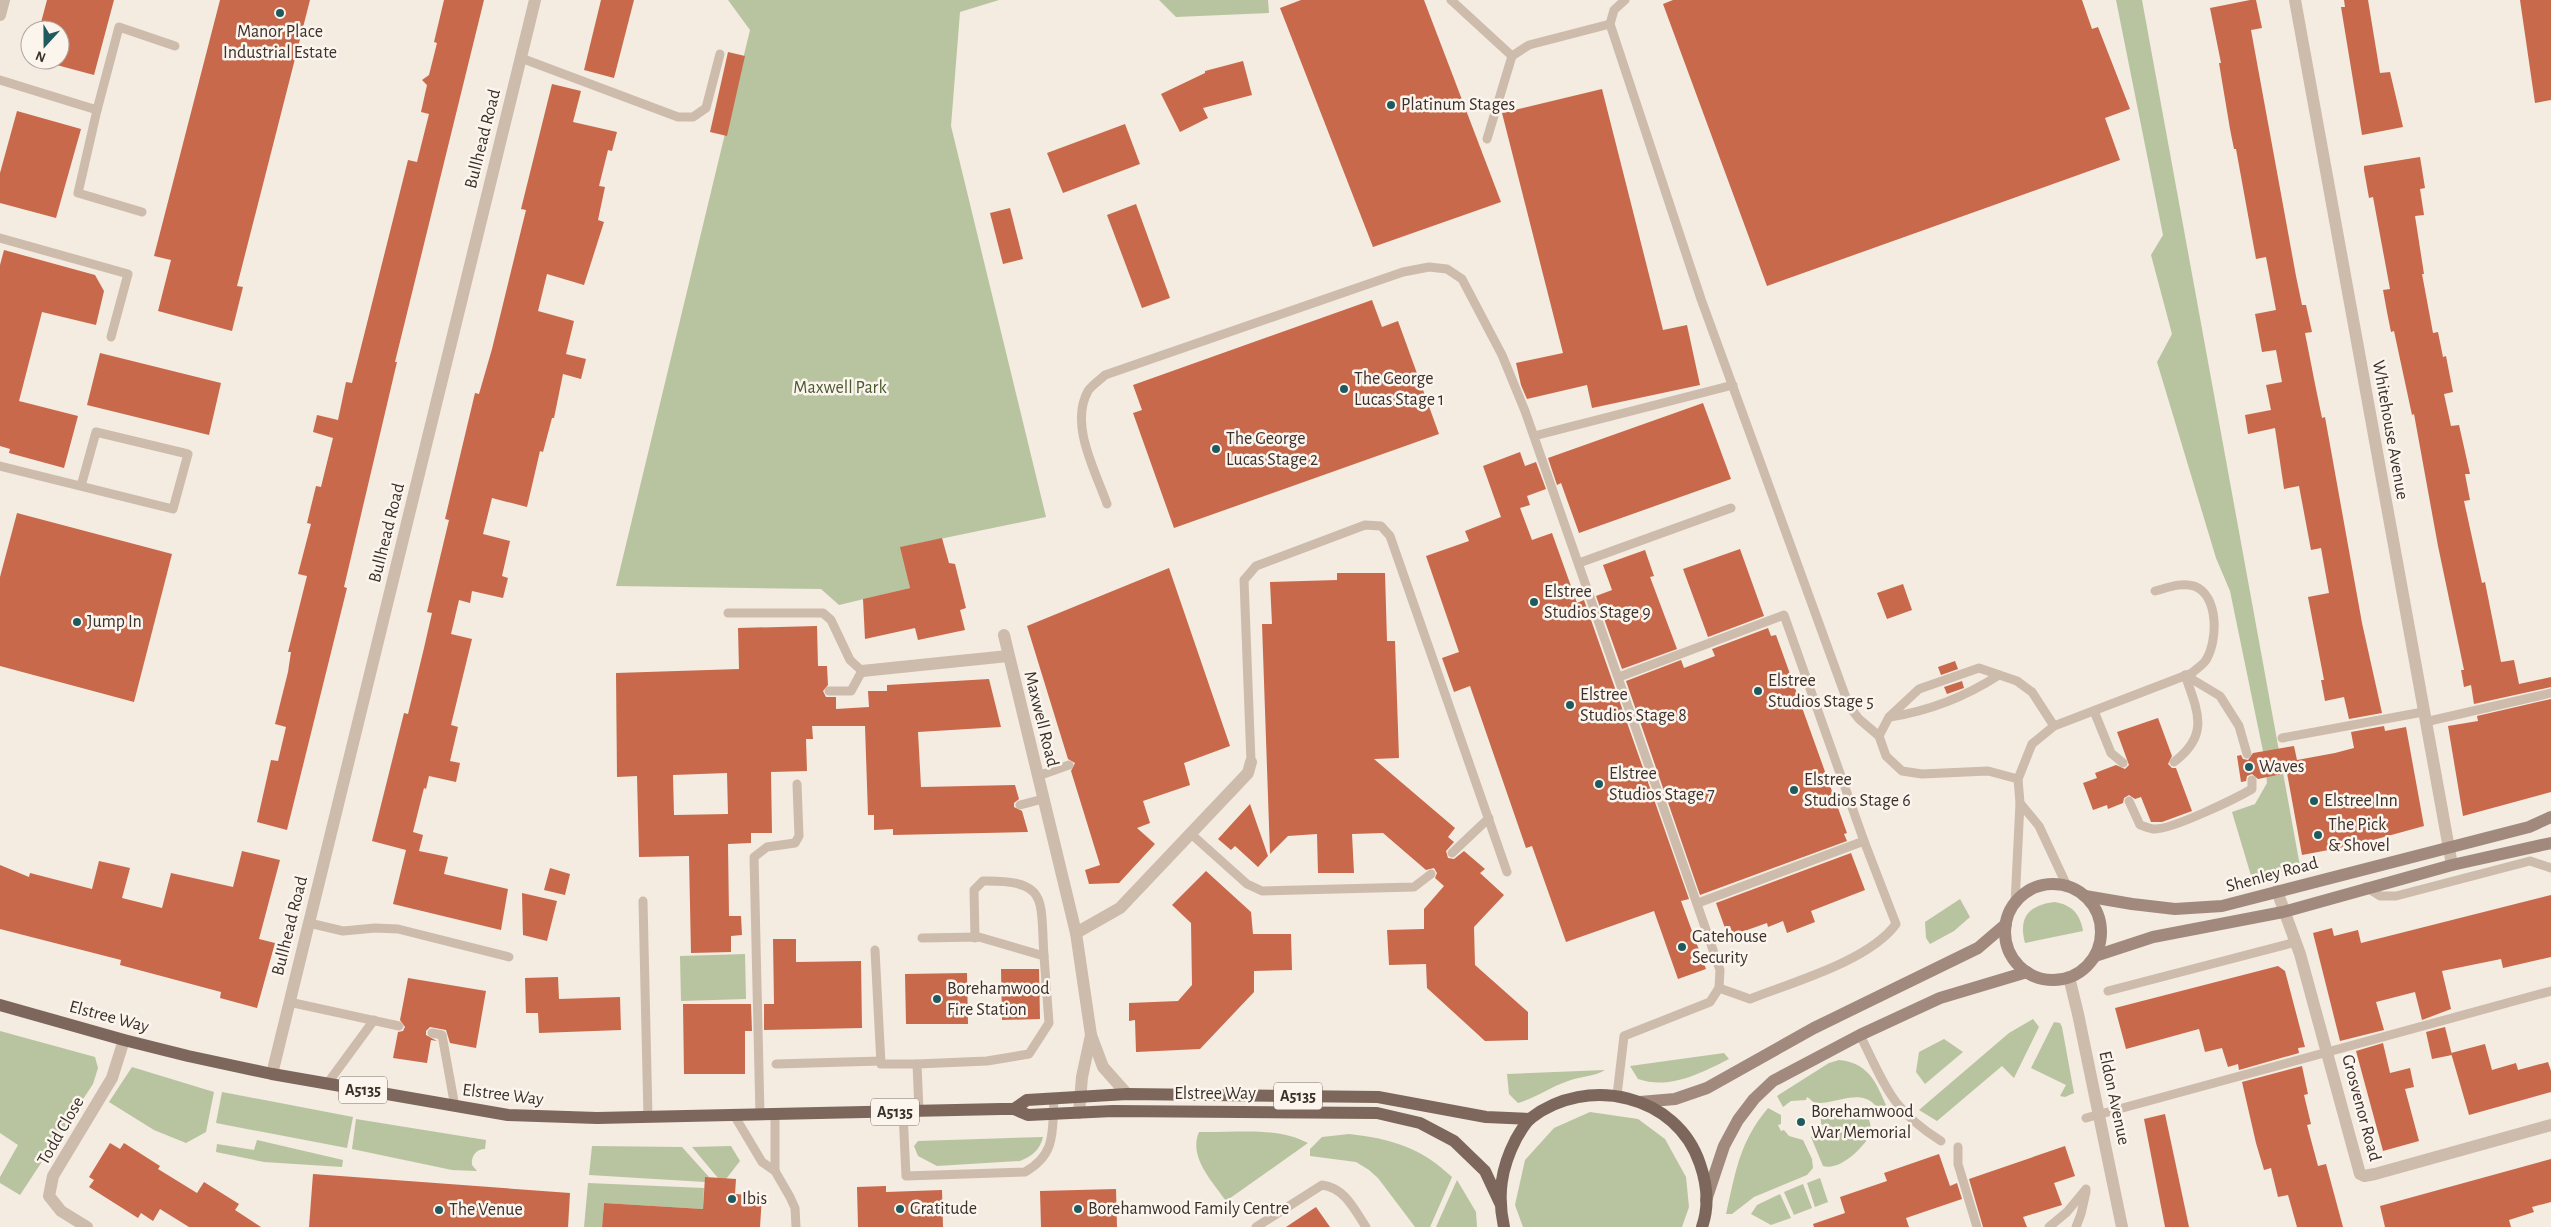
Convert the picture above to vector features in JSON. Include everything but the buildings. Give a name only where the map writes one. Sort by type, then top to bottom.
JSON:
[{"type":"main road","name":"Shenley Road","points":[[2085,896],[2175,909],[2222,906],[2529,827],[2548,815]]},
{"type":"main road","name":"Shenley Road","points":[[2095,956],[2153,937],[2283,912],[2366,887],[2452,865],[2551,843]]},
{"type":"main road","points":[[1640,1102],[1675,1099],[1707,1088],[1814,1028],[1978,948],[2006,924],[2015,904],[2023,895],[2044,885],[2067,886],[2085,896],[2095,909],[2101,924],[2100,941],[2095,956],[2079,973],[2068,977],[2047,979],[2027,972],[2016,962],[2009,949],[2006,924]]},
{"type":"main road","points":[[1706,1200],[1724,1146],[1738,1120],[1754,1099],[1773,1082],[1860,1035],[1940,998],[2027,972]]},
{"type":"main road","name":"Elstree Way","points":[[0,1005],[124,1040],[272,1074],[508,1115],[554,1118],[648,1117],[1014,1109],[1028,1115],[1079,1112],[1277,1111],[1377,1113],[1420,1123],[1454,1140],[1485,1171],[1500,1202]]},
{"type":"main road","name":"Elstree Way","points":[[1014,1109],[1027,1100],[1127,1094],[1378,1097],[1486,1117],[1530,1118]]},
{"type":"main road","points":[[1504,1227],[1500,1202],[1502,1176],[1510,1151],[1530,1118],[1567,1100],[1591,1094],[1617,1095],[1640,1102],[1664,1114],[1684,1132],[1697,1154],[1705,1177],[1706,1200],[1703,1225]]},
{"type":"street","points":[[0,15],[4,0]]},
{"type":"street","name":"Bullhead Road","points":[[272,1074],[535,0]]},
{"type":"street","name":"Whitehouse Avenue","points":[[2295,0],[2452,865]]},
{"type":"street","points":[[1004,635],[1008,656]]},
{"type":"street","name":"Maxwell Road","points":[[862,671],[1008,656],[1076,933],[1091,1035],[1103,1067],[1127,1094]]},
{"type":"street","points":[[1076,933],[1120,908],[1190,832],[1248,774],[1251,762]]},
{"type":"street","name":"Grosvenor Road","points":[[2277,892],[2296,942],[2328,1051],[2360,1174],[2364,1176],[2551,1125]]},
{"type":"street","name":"Eldon Avenue","points":[[2068,977],[2122,1227]]},
{"type":"street","name":"Maxwell Road","points":[[1079,1112],[1091,1035]]},
{"type":"street","name":"Todd Close","points":[[86,1227],[61,1211],[49,1196],[53,1176],[112,1078],[124,1040]]},
{"type":"lane","points":[[1451,0],[1512,56]]},
{"type":"lane","points":[[1625,0],[1614,10],[1610,24],[1701,299],[1734,385],[1849,706],[1858,718],[1879,736],[1886,756],[1902,771],[1922,774],[1988,771],[2018,779]]},
{"type":"lane","points":[[1487,139],[1512,56],[1529,45],[1610,24]]},
{"type":"lane","points":[[142,212],[78,193],[119,27],[175,46]]},
{"type":"lane","points":[[521,58],[678,117],[693,117],[706,108],[720,54]]},
{"type":"lane","points":[[0,80],[97,110]]},
{"type":"lane","points":[[0,238],[128,274],[111,337]]},
{"type":"lane","points":[[1107,504],[1083,434],[1082,414],[1082,404],[1089,389],[1105,375],[1403,272],[1429,267],[1447,269],[1462,279],[1502,355],[1534,436],[1720,970],[1719,988],[1710,1002],[1624,1036],[1617,1095]]},
{"type":"lane","points":[[1534,436],[1734,385]]},
{"type":"lane","points":[[0,466],[173,510],[188,454],[96,432],[81,486]]},
{"type":"lane","points":[[1579,563],[1731,508]]},
{"type":"lane","points":[[1251,762],[1244,580],[1256,566],[1365,525],[1380,526],[1390,536],[1507,872]]},
{"type":"lane","points":[[2015,904],[2020,803],[2018,779],[2032,744],[2054,726],[2192,673],[2206,660],[2213,638],[2212,606],[2202,591],[2193,586],[2180,585],[2155,591]]},
{"type":"lane","points":[[728,613],[823,613],[831,620],[850,660],[862,671],[850,690],[828,691]]},
{"type":"lane","points":[[1619,677],[1784,615],[1896,924],[1887,936],[1837,965],[1750,999],[1719,988]]},
{"type":"lane","points":[[1879,736],[1889,717],[1919,689],[1979,668],[2017,682],[2032,692],[2054,726]]},
{"type":"lane","points":[[1889,717],[1915,713],[1971,693],[1999,675]]},
{"type":"lane","points":[[2185,675],[2220,696],[2240,726],[2247,754]]},
{"type":"lane","points":[[2174,762],[2190,751],[2199,726],[2195,704],[2185,675]]},
{"type":"lane","points":[[2282,738],[2424,716],[2551,693]]},
{"type":"lane","points":[[2094,711],[2111,754],[2119,764]]},
{"type":"lane","points":[[1038,776],[1069,765]]},
{"type":"lane","points":[[2129,801],[2140,825],[2155,829],[2193,817],[2240,796],[2252,789],[2252,780]]},
{"type":"lane","points":[[760,1115],[754,857],[766,847],[795,843],[799,836],[797,784]]},
{"type":"lane","points":[[1020,805],[1043,799]]},
{"type":"lane","points":[[2020,803],[2039,826],[2067,886]]},
{"type":"lane","points":[[1452,853],[1489,818]]},
{"type":"lane","points":[[1190,832],[1246,884],[1262,891],[1414,887],[1431,874]]},
{"type":"lane","points":[[1698,903],[1864,840]]},
{"type":"lane","points":[[2366,887],[2380,896],[2396,896],[2530,861],[2551,868]]},
{"type":"lane","points":[[776,1064],[880,1061],[881,1064],[918,1064],[987,1061],[1029,1054],[1049,1023],[1040,901],[1030,887],[1010,881],[983,881],[974,890],[975,938]]},
{"type":"lane","points":[[643,901],[648,1117]]},
{"type":"lane","points":[[310,923],[343,931],[375,928],[398,929],[509,957]]},
{"type":"lane","points":[[922,938],[975,938],[1044,956]]},
{"type":"lane","points":[[2108,991],[2296,942]]},
{"type":"lane","points":[[875,950],[880,1061]]},
{"type":"lane","points":[[2086,1118],[2551,991]]},
{"type":"lane","points":[[289,1002],[399,1026]]},
{"type":"lane","points":[[327,1084],[374,1020]]},
{"type":"lane","points":[[432,1033],[442,1035],[455,1107]]},
{"type":"lane","points":[[1860,1035],[1891,1098],[1917,1126],[1941,1140]]},
{"type":"lane","points":[[918,1064],[919,1111]]},
{"type":"lane","points":[[903,1112],[906,1176],[1026,1172],[1039,1164],[1050,1148],[1054,1098]]},
{"type":"lane","points":[[734,1115],[762,1162],[775,1171],[795,1208],[796,1227]]},
{"type":"lane","points":[[775,1115],[775,1171]]},
{"type":"lane","points":[[1958,1147],[1958,1164],[1977,1227]]},
{"type":"lane","points":[[1256,1227],[1322,1184],[1333,1186],[1347,1197],[1366,1227]]},
{"type":"lane","points":[[2049,1227],[2072,1208],[2086,1189],[2081,1214],[2076,1227]]},
{"type":"green space","name":"Maxwell Park","points":[[728,0],[999,0],[960,12],[951,126],[1046,517],[901,547],[910,588],[839,605],[821,589],[616,586],[750,30]]},
{"type":"green space","points":[[1159,0],[1268,0],[1269,13],[1176,17]]},
{"type":"green space","points":[[2116,0],[2142,0],[2300,866],[2252,879],[2232,812],[2255,804],[2267,783],[2265,761],[2230,591],[2216,558],[2157,362],[2172,334],[2151,255],[2163,235]]},
{"type":"green space","points":[[1960,899],[1970,917],[1954,931],[1930,944],[1926,938],[1925,922]]},
{"type":"green space","points":[[2055,902],[2066,905],[2074,911],[2080,920],[2083,931],[2025,943],[2023,926],[2028,914],[2038,906]]},
{"type":"green space","points":[[745,954],[746,999],[681,1001],[680,956]]},
{"type":"green space","points":[[2033,1019],[2039,1027],[2014,1078],[2002,1066],[1937,1121],[1919,1110],[2009,1033]]},
{"type":"green space","points":[[2054,1022],[2060,1023],[2062,1027],[2074,1093],[2065,1097],[2060,1096],[2066,1085],[2031,1068]]},
{"type":"green space","points":[[0,1031],[95,1057],[98,1068],[93,1084],[20,1195],[0,1183],[0,1177],[18,1145],[0,1133]]},
{"type":"green space","points":[[1944,1039],[1963,1052],[1925,1084],[1916,1072],[1919,1052]]},
{"type":"green space","points":[[1724,1053],[1729,1059],[1707,1070],[1673,1081],[1650,1082],[1638,1079],[1630,1066]]},
{"type":"green space","points":[[1839,1060],[1860,1066],[1867,1072],[1878,1087],[1891,1116],[1882,1117],[1877,1107],[1870,1101],[1855,1097],[1817,1103],[1807,1097],[1806,1100],[1791,1101],[1783,1107],[1777,1096],[1829,1063]]},
{"type":"green space","points":[[132,1067],[214,1092],[206,1132],[186,1143],[154,1130],[109,1102]]},
{"type":"green space","points":[[1605,1070],[1561,1083],[1518,1103],[1509,1094],[1507,1074]]},
{"type":"green space","points":[[222,1092],[353,1117],[347,1148],[216,1123]]},
{"type":"green space","points":[[1853,1107],[1859,1107],[1868,1115],[1872,1132],[1858,1151],[1844,1161],[1830,1167],[1823,1166],[1811,1137],[1818,1131],[1821,1131],[1823,1125],[1821,1124],[1821,1117]]},
{"type":"green space","points":[[1768,1108],[1781,1115],[1781,1124],[1778,1125],[1781,1131],[1784,1130],[1789,1136],[1803,1140],[1812,1159],[1813,1168],[1807,1175],[1754,1197],[1732,1214],[1726,1214],[1740,1158],[1751,1133]]},
{"type":"green space","points":[[1590,1112],[1638,1119],[1665,1139],[1686,1177],[1689,1207],[1682,1227],[1523,1227],[1515,1205],[1525,1160],[1554,1128]]},
{"type":"green space","points":[[356,1119],[486,1140],[485,1149],[479,1150],[473,1156],[472,1165],[477,1171],[452,1170],[352,1149]]},
{"type":"green space","points":[[1199,1132],[1269,1132],[1283,1134],[1308,1143],[1226,1201],[1199,1160],[1196,1141]]},
{"type":"green space","points":[[1349,1134],[1405,1146],[1428,1158],[1452,1177],[1430,1227],[1415,1227],[1378,1178],[1356,1162],[1310,1156],[1310,1149],[1322,1137]]},
{"type":"green space","points":[[1043,1137],[1040,1146],[1035,1152],[1020,1161],[937,1166],[918,1156],[914,1146],[918,1141]]},
{"type":"green space","points":[[257,1140],[343,1160],[342,1167],[264,1162],[216,1152],[217,1144],[254,1150]]},
{"type":"green space","points":[[592,1146],[682,1147],[709,1177],[705,1178],[705,1182],[589,1175]]},
{"type":"green space","points":[[731,1146],[740,1161],[726,1179],[718,1178],[692,1147]]},
{"type":"green space","points":[[1820,1178],[1828,1202],[1815,1207],[1807,1183]]},
{"type":"green space","points":[[1457,1180],[1476,1212],[1477,1227],[1436,1227]]},
{"type":"green space","points":[[588,1183],[704,1188],[703,1209],[604,1203],[602,1227],[584,1227]]},
{"type":"green space","points":[[1803,1184],[1812,1208],[1794,1215],[1784,1192]]},
{"type":"green space","points":[[1780,1194],[1791,1218],[1771,1225],[1751,1214],[1757,1205]]},
{"type":"place","name":"Manor Place Industrial Estate","points":[[280,13]]},
{"type":"place","name":"Platinum Stages","points":[[1391,105]]},
{"type":"place","name":"The George Lucas Stage 1","points":[[1344,389]]},
{"type":"place","name":"The George Lucas Stage 2","points":[[1216,449]]},
{"type":"place","name":"Elstree Studios Stage 9","points":[[1534,602]]},
{"type":"place","name":"Jump In","points":[[77,622]]},
{"type":"place","name":"Elstree Studios Stage 5","points":[[1758,691]]},
{"type":"place","name":"Elstree Studios Stage 8","points":[[1570,705]]},
{"type":"place","name":"Waves","points":[[2249,767]]},
{"type":"place","name":"Elstree Studios Stage 7","points":[[1599,784]]},
{"type":"place","name":"Elstree Studios Stage 6","points":[[1794,790]]},
{"type":"place","name":"Elstree Inn","points":[[2314,801]]},
{"type":"place","name":"The Pick & Shovel","points":[[2318,835]]},
{"type":"place","name":"Gatehouse Security","points":[[1682,947]]},
{"type":"place","name":"Borehamwood Fire Station","points":[[937,999]]},
{"type":"place","name":"Borehamwood War Memorial","points":[[1801,1122]]},
{"type":"place","name":"Ibis","points":[[732,1199]]},
{"type":"place","name":"Gratitude","points":[[900,1209]]},
{"type":"place","name":"Borehamwood Family Centre","points":[[1078,1209]]},
{"type":"place","name":"The Venue","points":[[439,1210]]}]
